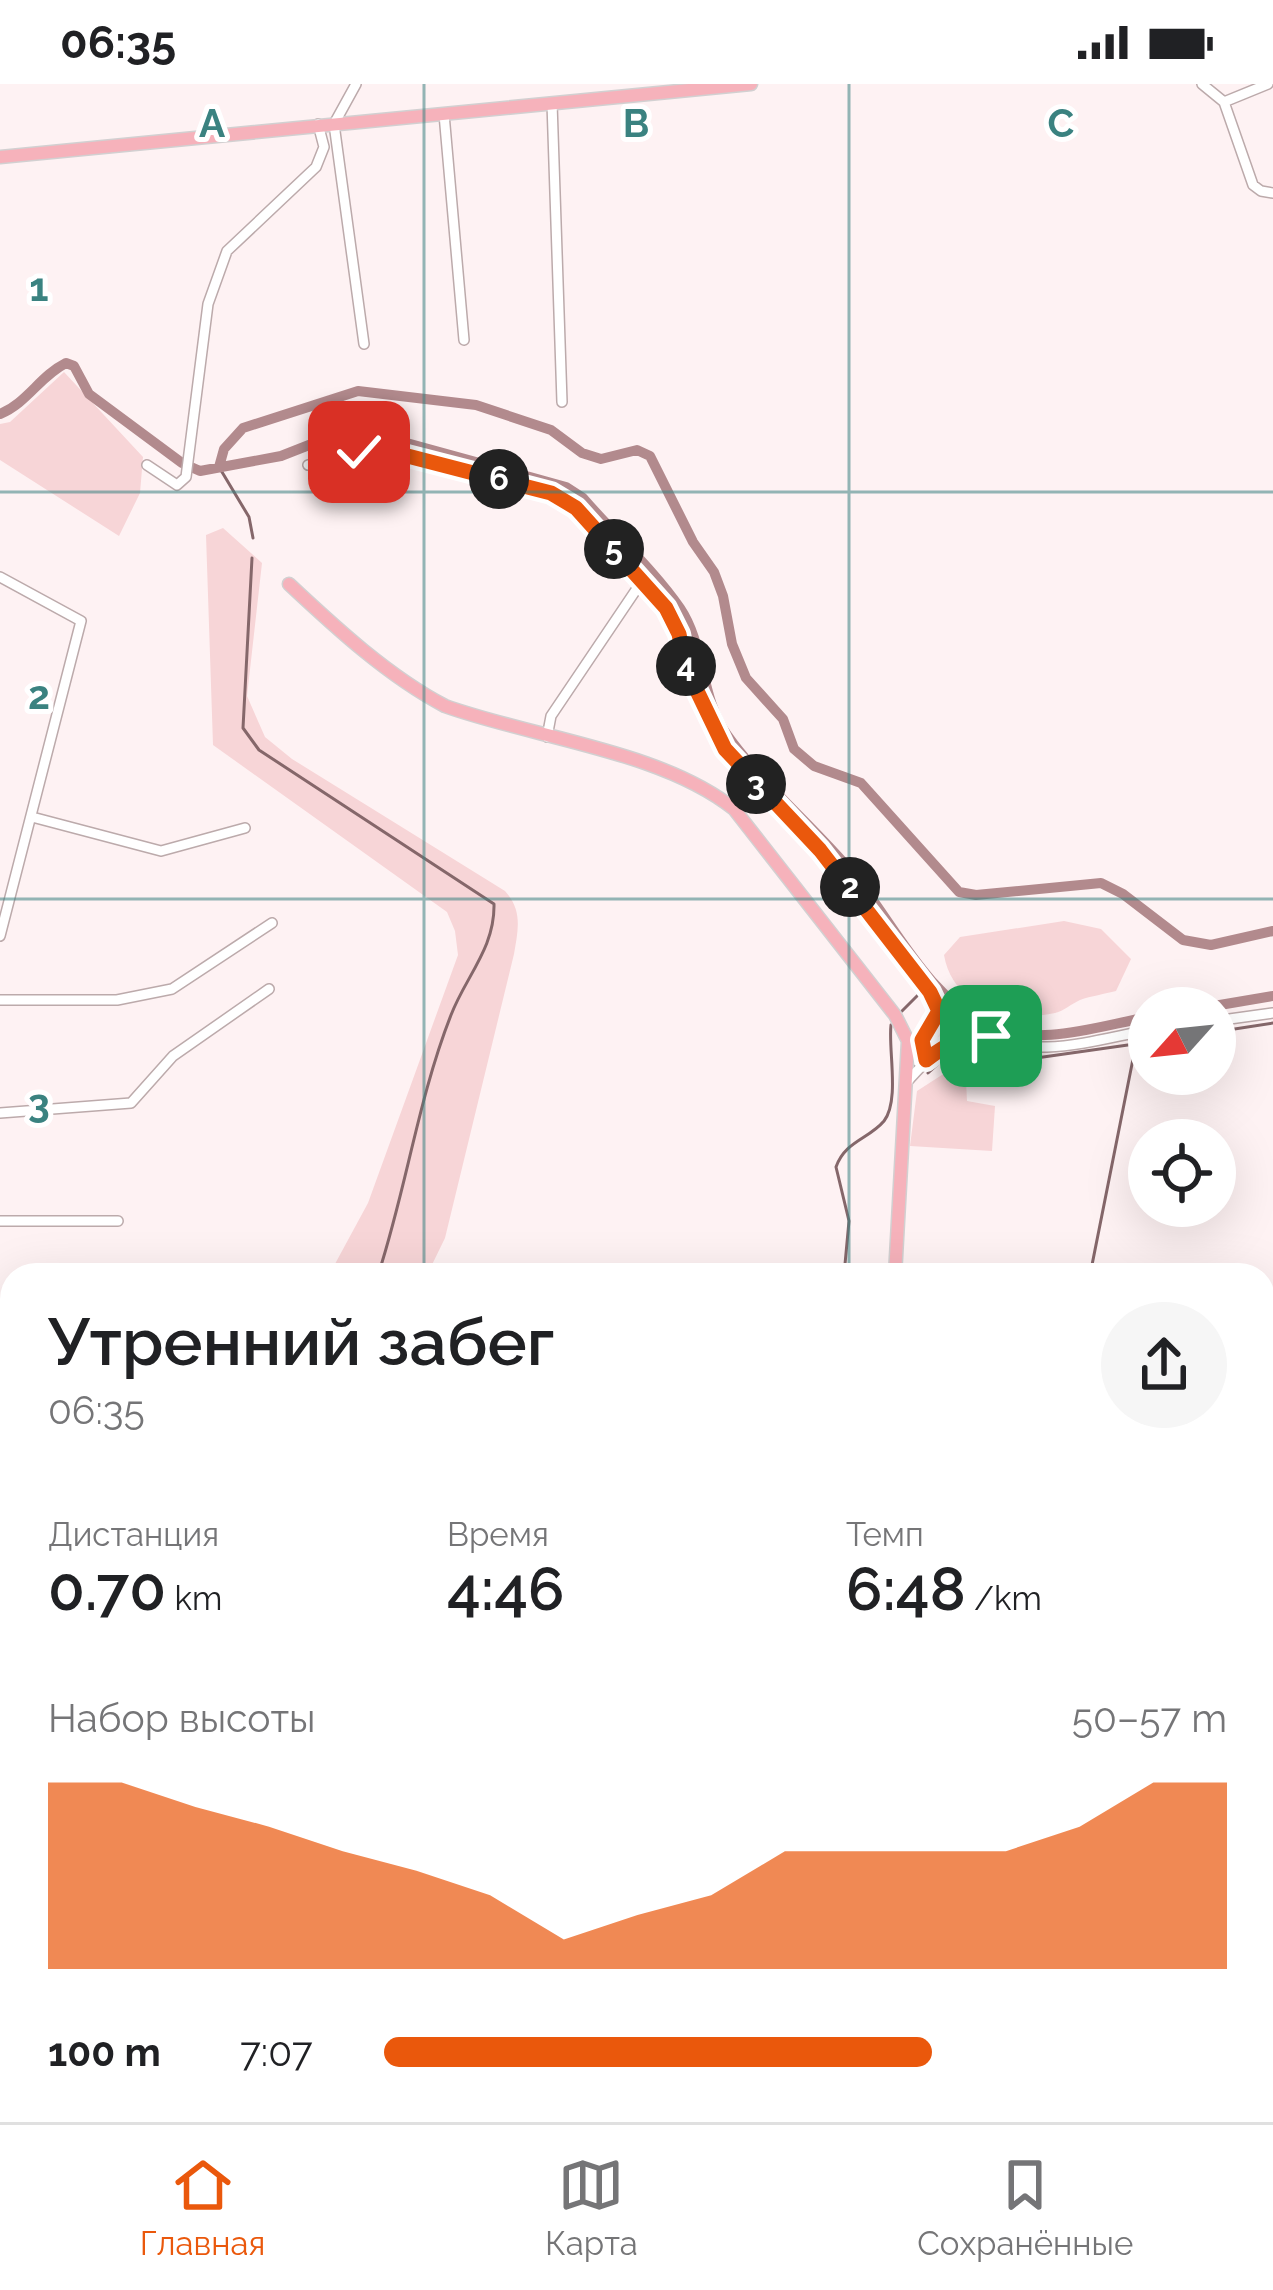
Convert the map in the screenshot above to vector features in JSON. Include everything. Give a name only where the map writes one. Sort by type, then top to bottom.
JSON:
[{"type":"main road","points":[[0,157],[751,84]]},
{"type":"main road","points":[[289,584],[421,693],[474,716],[659,768],[718,796],[734,809],[915,1040],[906,1084],[896,1263]]},
{"type":"street","points":[[356,84],[334,124],[364,344]]},
{"type":"street","points":[[1202,84],[1224,102],[1252,185],[1272,195]]},
{"type":"street","points":[[1224,102],[1268,84]]},
{"type":"street","points":[[552,103],[562,402]]},
{"type":"street","points":[[444,114],[464,340]]},
{"type":"street","points":[[147,465],[177,485],[186,477],[208,304],[227,251],[316,167],[324,147],[318,124]]},
{"type":"street","points":[[308,465],[359,452],[396,453],[551,493],[576,508],[666,608],[679,634],[686,668],[725,749],[820,850],[930,992],[939,1011],[915,1040],[926,1060]]},
{"type":"street","points":[[0,577],[81,621],[0,936]]},
{"type":"street","points":[[547,737],[551,716],[642,581]]},
{"type":"street","points":[[32,817],[161,851],[245,828]]},
{"type":"street","points":[[0,1000],[117,1000],[172,989],[272,923]]},
{"type":"street","points":[[0,1113],[131,1103],[173,1056],[269,989]]},
{"type":"street","points":[[1236,1018],[1273,1013]]},
{"type":"street","points":[[906,1084],[926,1060],[970,1035],[991,1036],[1017,1046],[1049,1047],[1128,1034]]},
{"type":"street","points":[[0,1221],[118,1221]]},
{"type":"shaded area","points":[[64,372],[143,457],[140,493],[119,536],[0,460],[0,424],[10,422]]},
{"type":"shaded area","points":[[223,528],[262,563],[247,696],[265,737],[292,759],[505,891],[517,913],[514,954],[445,1238],[433,1263],[336,1263],[368,1203],[458,955],[455,931],[447,912],[213,745],[206,535]]},
{"type":"shaded area","points":[[1064,921],[1101,929],[1131,959],[1116,991],[1080,1000],[1055,1013],[1019,1016],[970,999],[949,973],[944,955],[960,937]]},
{"type":"shaded area","points":[[965,1060],[967,1101],[995,1106],[992,1151],[910,1146],[917,1091]]},
{"type":"waterway","points":[[0,414],[66,363],[74,366],[89,394],[182,463],[200,471],[281,456],[337,434],[363,431],[566,487],[583,498],[680,608],[727,735],[850,870],[946,996],[988,1025],[1027,1035],[1128,1021]]},
{"type":"waterway","points":[[219,467],[224,449],[243,428],[358,391],[476,405],[551,430],[582,453],[601,459],[637,450],[650,456],[693,542],[714,572],[746,678],[783,719],[794,749],[814,766],[861,783],[959,892],[976,895],[1101,883],[1183,940],[1211,945],[1273,931]]},
{"type":"waterway","points":[[219,467],[249,517],[253,538]]},
{"type":"waterway","points":[[252,558],[243,728],[259,750],[494,904],[485,948],[440,1047],[382,1263]]},
{"type":"waterway","points":[[902,1011],[923,990]]},
{"type":"waterway","points":[[1236,1002],[1273,996]]},
{"type":"waterway","points":[[1236,1029],[1273,1023]]},
{"type":"waterway","points":[[845,1263],[849,1221],[836,1167],[845,1151],[878,1127],[889,1112],[891,1025]]},
{"type":"waterway","points":[[928,1073],[963,1049],[986,1048],[1022,1060],[1128,1045]]},
{"type":"waterway","points":[[1092,1263],[1128,1084]]},
{"type":"route","points":[[359,452],[396,453],[551,493],[576,508],[666,608],[679,634],[686,668],[725,749],[820,850],[930,992],[939,1011],[922,1040],[926,1060],[970,1035],[991,1036]]}]
